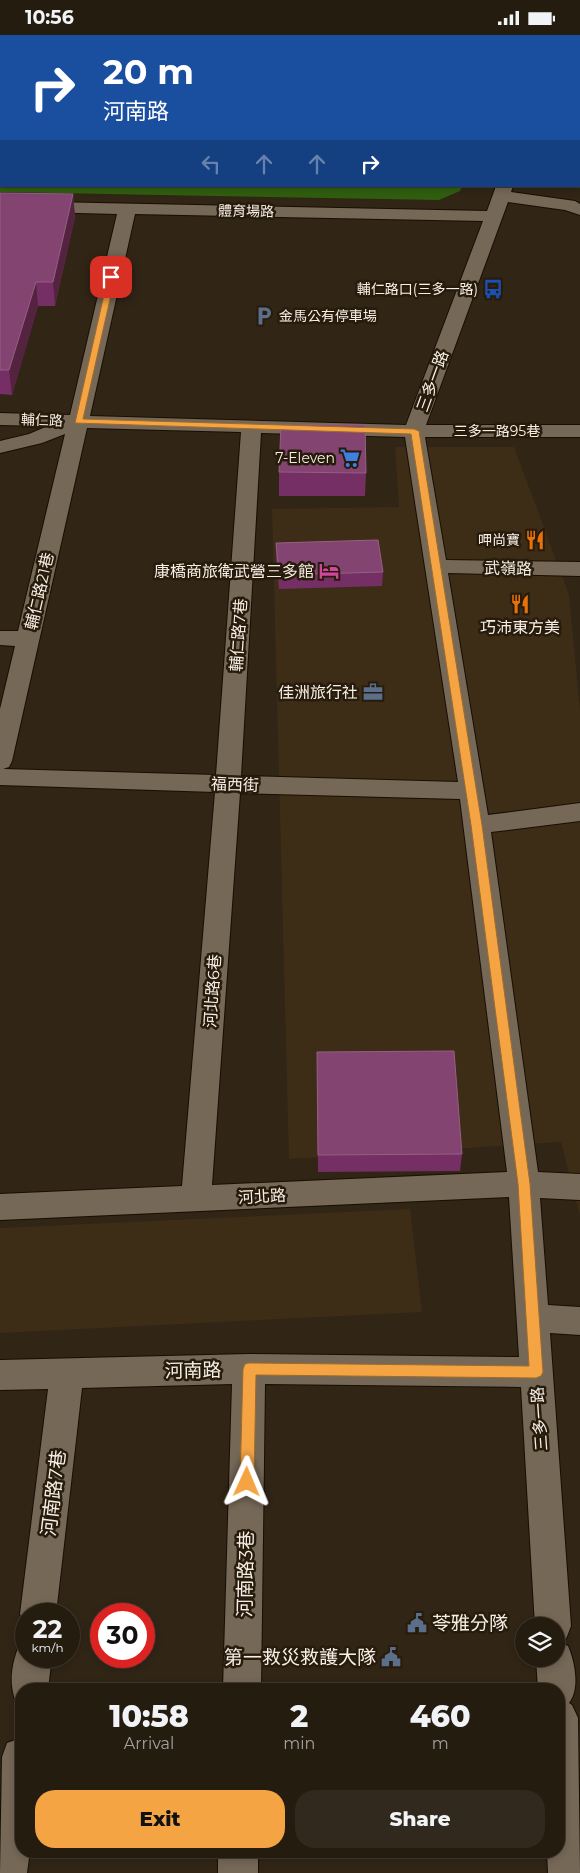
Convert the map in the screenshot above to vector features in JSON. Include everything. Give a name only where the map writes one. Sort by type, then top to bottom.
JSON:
[{"type":"street","name":"體育場路","points":[[0,206],[127,209],[500,199],[569,205],[580,210]]},
{"type":"street","name":"三多一路","points":[[500,199],[414,431],[476,825],[524,1184],[552,1617]]},
{"type":"street","name":"輔仁路21巷","points":[[0,761],[127,209]]},
{"type":"street","name":"輔仁路","points":[[0,419],[414,431]]},
{"type":"street","points":[[0,447],[35,439],[78,421]]},
{"type":"street","name":"輔仁路7巷","points":[[228,784],[251,427]]},
{"type":"street","name":"三多一路95巷","points":[[414,431],[580,431]]},
{"type":"street","name":"武嶺路","points":[[436,566],[580,569]]},
{"type":"street","points":[[0,638],[28,639]]},
{"type":"street","name":"福西街","points":[[0,777],[471,791]]},
{"type":"street","name":"河北路6巷","points":[[196,1199],[228,784]]},
{"type":"street","points":[[476,825],[580,812]]},
{"type":"street","name":"河北路","points":[[0,1207],[524,1184],[580,1187]]},
{"type":"street","points":[[532,1319],[580,1321]]},
{"type":"street","name":"河南路","points":[[0,1375],[249,1369],[536,1372]]},
{"type":"street","name":"河南路3巷","points":[[242,1683],[249,1369]]},
{"type":"street","name":"河南路7巷","points":[[39,1603],[67,1372]]},
{"type":"street","points":[[556,1667],[557,1683]]},
{"type":"street","points":[[30,1683],[32,1668]]},
{"type":"street","points":[[565,1717],[580,1717]]},
{"type":"street","points":[[8,1873],[15,1811]]},
{"type":"street","points":[[565,1821],[568,1873]]},
{"type":"street","points":[[238,1858],[238,1873]]},
{"type":"shaded area","points":[[395,447],[514,447],[569,595],[580,710],[580,1215],[561,1142],[289,1159],[272,509],[399,507]]},
{"type":"shaded area","points":[[410,1209],[422,1312],[0,1333],[0,1228]]},
{"type":"green space","points":[[0,187],[462,187],[460,191],[439,200],[0,192]]},
{"type":"building","points":[[0,193],[73,194],[53,282],[36,282],[9,370],[0,370]]},
{"type":"building","points":[[281,425],[365,425],[366,473],[279,472]]},
{"type":"building","points":[[378,540],[383,572],[279,575],[276,543]]},
{"type":"building","points":[[454,1051],[462,1154],[318,1155],[317,1052]]},
{"type":"place","name":"輔仁路口(三多一路)","points":[[493,289]]},
{"type":"place","name":"金馬公有停車場","points":[[264,316]]},
{"type":"place","name":"7-Eleven","points":[[350,458]]},
{"type":"place","name":"呷尚寶","points":[[535,540]]},
{"type":"place","name":"康橋商旅衛武營三多館","points":[[329,571]]},
{"type":"place","name":"巧沛東方美","points":[[520,604]]},
{"type":"place","name":"佳洲旅行社","points":[[373,692]]},
{"type":"place","name":"苓雅分隊","points":[[417,1623]]},
{"type":"place","name":"第一救災救護大隊","points":[[391,1657]]},
{"type":"route","points":[[111,277],[78,421],[414,431],[476,825],[524,1184],[536,1372],[249,1369],[247,1482]]}]
